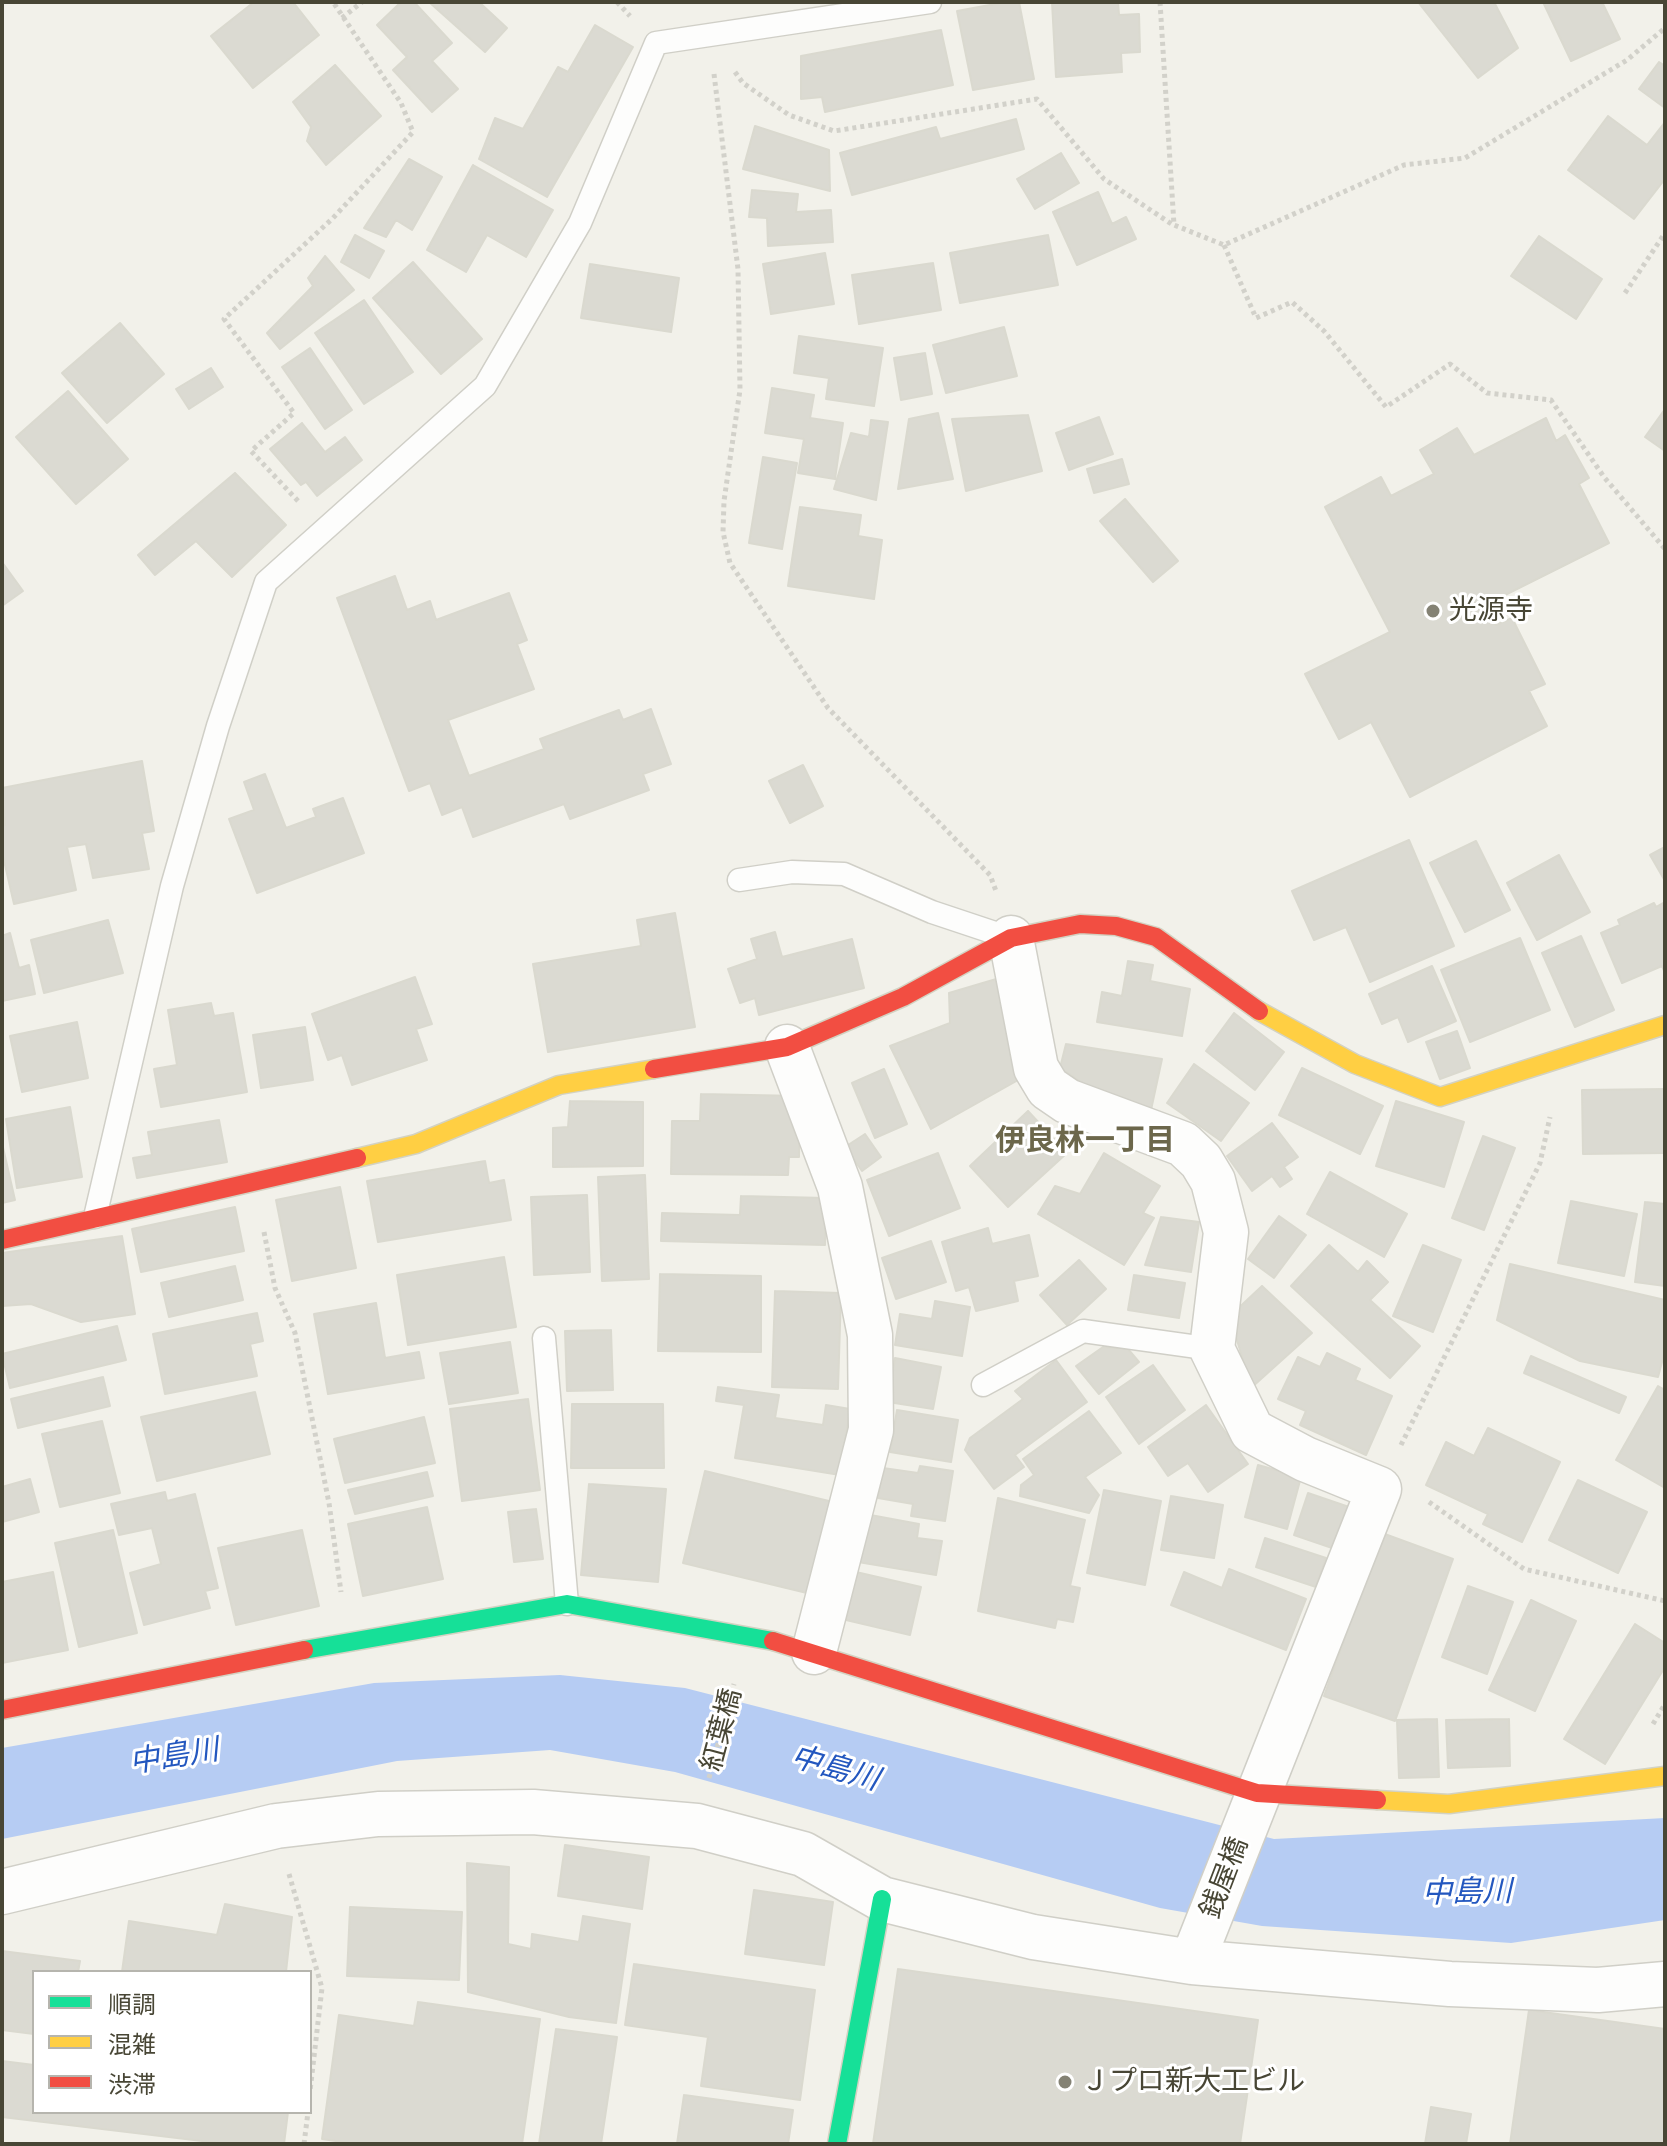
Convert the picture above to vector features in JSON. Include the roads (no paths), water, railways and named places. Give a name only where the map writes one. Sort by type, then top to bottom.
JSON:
[{"type":"street","points":[[2,1240],[95,1217],[149,1209],[416,1144],[559,1085],[787,1047],[903,997],[1011,938],[1080,924],[1116,926],[1156,937],[1272,1020],[1355,1064],[1440,1097],[1665,1025]]},
{"type":"street","points":[[1011,938],[1036,1068],[1048,1088],[1067,1101],[1183,1144],[1201,1161],[1213,1181],[1226,1232],[1212,1349]]},
{"type":"street","points":[[787,1047],[840,1187],[870,1335],[871,1430],[814,1652]]},
{"type":"street","name":"銭屋橋","points":[[1192,1962],[1379,1489],[1305,1459],[1252,1431],[1212,1349]]},
{"type":"street","points":[[2,1710],[347,1641],[567,1604],[747,1634],[814,1652],[1257,1793],[1449,1804],[1665,1776]]},
{"type":"street","points":[[2,1892],[276,1826],[378,1814],[533,1812],[697,1826],[803,1854],[882,1899],[1033,1937],[1192,1962],[1450,1984],[1598,1990],[1665,1984]]},
{"type":"street","points":[[837,2144],[882,1899]]},
{"type":"lane","points":[[95,1217],[172,886],[266,582],[485,386],[580,223],[656,43],[930,2]]},
{"type":"lane","points":[[739,880],[792,872],[844,874],[932,912],[1011,938]]},
{"type":"lane","points":[[983,1385],[1083,1331],[1212,1349]]},
{"type":"lane","points":[[544,1338],[567,1604]]},
{"type":"water","name":"中島川","points":[[560,1675],[685,1688],[1274,1839],[1665,1818],[1665,1920],[1511,1943],[1262,1926],[1160,1908],[675,1772],[550,1750],[397,1761],[2,1839],[2,1748],[374,1683]]},
{"type":"place","name":"光源寺","points":[[1433,611]]},
{"type":"place","name":"Ｊプロ新大工ビル","points":[[1065,2082]]},
{"type":"district","name":"伊良林一丁目","points":[[1085,1141]]}]
